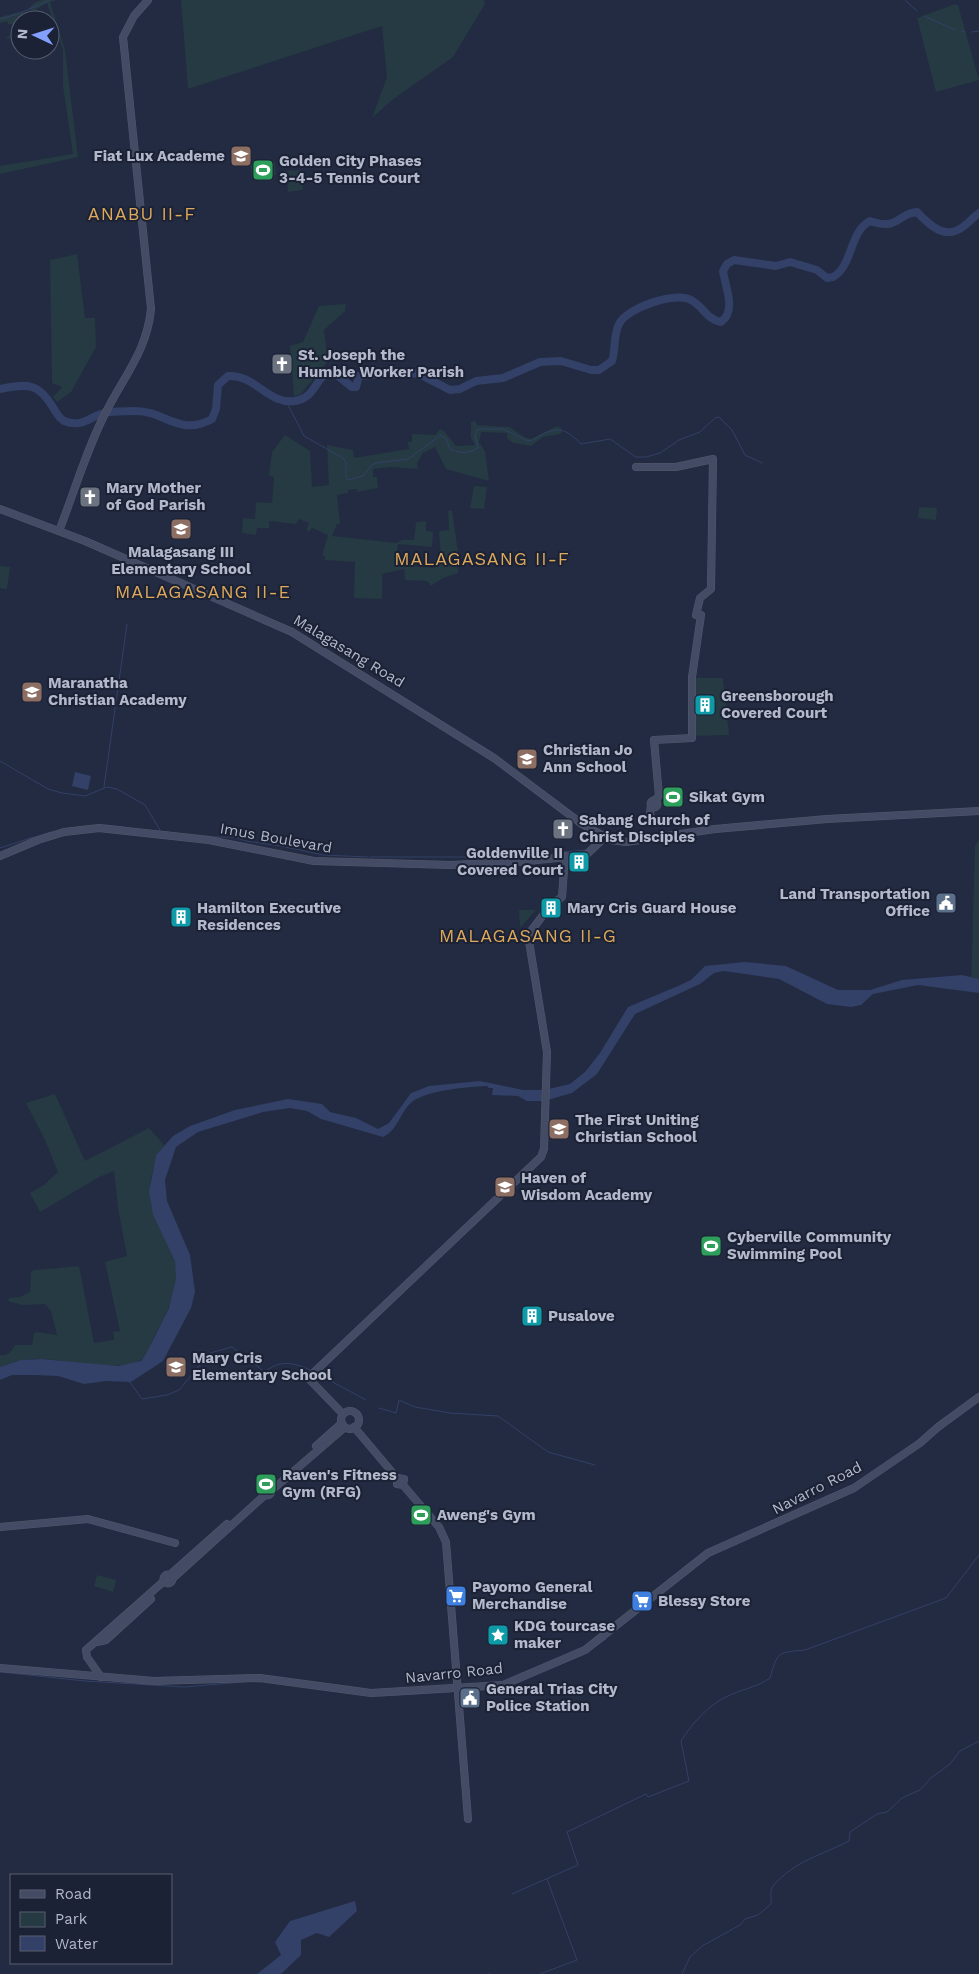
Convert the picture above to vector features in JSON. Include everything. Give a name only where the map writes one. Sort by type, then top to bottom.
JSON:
[{"type":"street","points":[[59,531],[107,409],[139,354],[150,324],[151,310],[123,37],[134,16],[148,0]]},
{"type":"street","points":[[636,467],[676,467],[713,458],[711,589],[700,598],[692,676],[692,738],[654,740],[659,796],[654,804]]},
{"type":"street","name":"Malagasang Road","points":[[0,509],[59,531],[203,592],[302,637],[494,758],[567,814],[605,837]]},
{"type":"street","points":[[605,837],[626,842],[715,829],[827,818],[979,811]]},
{"type":"street","name":"Imus Boulevard","points":[[0,856],[38,840],[64,832],[99,828],[209,840],[314,861],[451,865],[518,862],[589,855],[605,837]]},
{"type":"street","points":[[344,1425],[343,1414],[308,1378],[541,1157],[544,1149],[546,1052],[528,935],[550,906],[562,897],[565,856]]},
{"type":"street","name":"Navarro Road","points":[[0,1668],[181,1682],[260,1678],[371,1693],[503,1685],[585,1650],[708,1553],[854,1488],[920,1443],[979,1397]]},
{"type":"street","points":[[343,1414],[352,1411],[358,1416],[358,1423],[354,1428]]},
{"type":"street","points":[[344,1425],[354,1428],[398,1478],[403,1478],[403,1485],[439,1527],[446,1542],[468,1820]]},
{"type":"street","points":[[101,1677],[87,1656],[86,1650],[94,1642],[106,1640],[168,1580],[344,1425]]},
{"type":"street","points":[[0,1527],[88,1519],[175,1543]]},
{"type":"green space","points":[[57,0],[50,2],[52,10],[49,10],[47,3],[35,10],[30,10],[29,8],[35,2]]},
{"type":"green space","points":[[181,0],[484,0],[485,4],[453,57],[392,100],[372,118],[387,77],[382,26],[188,89]]},
{"type":"green space","points":[[955,4],[958,5],[979,80],[936,92],[917,18]]},
{"type":"green space","points":[[10,14],[10,24],[7,21],[0,23],[0,17]]},
{"type":"green space","points":[[60,34],[65,50],[78,157],[0,174],[0,166],[73,154],[63,86],[63,50]]},
{"type":"green space","name":"Golden City Phases 3-4-5 Tennis Court","points":[[275,162],[276,175],[252,178],[250,164]]},
{"type":"green space","points":[[301,170],[303,190],[288,192],[286,171]]},
{"type":"green space","points":[[77,254],[85,318],[95,318],[96,347],[71,392],[57,402],[53,397],[62,387],[52,383],[50,260]]},
{"type":"green space","points":[[346,304],[345,311],[324,330],[328,361],[300,395],[294,396],[290,346],[303,342],[319,306]]},
{"type":"green space","points":[[475,421],[477,425],[510,427],[524,437],[531,439],[557,426],[561,428],[561,434],[543,437],[531,446],[513,443],[507,438],[507,433],[481,432],[479,442],[485,451],[489,481],[446,469],[435,447],[423,453],[417,463],[418,469],[391,467],[373,469],[373,477],[377,477],[378,488],[357,492],[357,489],[348,490],[348,493],[337,495],[340,524],[337,524],[332,536],[397,543],[402,540],[414,540],[416,522],[426,521],[426,531],[433,532],[432,547],[398,544],[395,565],[435,568],[436,557],[441,556],[439,531],[449,530],[448,511],[452,510],[459,559],[458,573],[443,578],[431,586],[427,581],[405,580],[404,569],[382,574],[382,599],[354,598],[355,562],[325,560],[325,556],[322,556],[328,535],[312,528],[309,532],[306,530],[309,523],[299,519],[296,524],[269,521],[269,528],[257,528],[256,535],[242,533],[243,518],[255,519],[256,502],[272,503],[274,477],[269,476],[272,452],[285,435],[310,451],[312,487],[329,485],[327,445],[353,450],[354,458],[409,449],[408,442],[412,442],[412,434],[435,435],[440,429],[444,431],[456,446],[475,445],[471,438],[471,422]]},
{"type":"green space","points":[[474,486],[487,487],[484,509],[470,508]]},
{"type":"green space","points":[[919,507],[937,508],[936,520],[918,518]]},
{"type":"green space","points":[[0,566],[10,567],[7,589],[0,588]]},
{"type":"green space","points":[[693,678],[723,678],[729,735],[694,736]]},
{"type":"green space","points":[[979,840],[979,989],[971,988],[975,846]]},
{"type":"green space","points":[[519,910],[536,910],[520,928]]},
{"type":"green space","points":[[55,1094],[85,1161],[149,1128],[164,1145],[152,1171],[150,1191],[156,1220],[174,1257],[176,1282],[171,1301],[147,1354],[139,1361],[113,1366],[36,1359],[20,1361],[0,1367],[0,1355],[9,1353],[15,1345],[32,1345],[34,1333],[57,1335],[51,1311],[45,1304],[22,1305],[8,1301],[9,1298],[20,1297],[30,1292],[31,1272],[35,1270],[79,1266],[94,1343],[114,1340],[113,1332],[120,1331],[105,1262],[127,1256],[118,1208],[114,1171],[99,1177],[40,1212],[30,1193],[44,1185],[58,1172],[45,1140],[26,1103]]},
{"type":"green space","points":[[97,1575],[116,1580],[113,1592],[94,1586]]},
{"type":"water","points":[[75,772],[91,776],[88,790],[72,786]]},
{"type":"water","points":[[745,962],[786,966],[838,990],[870,990],[902,980],[962,975],[979,979],[979,993],[918,985],[873,994],[861,1005],[851,1007],[827,1004],[779,979],[724,971],[714,973],[700,984],[635,1014],[597,1074],[572,1093],[544,1101],[527,1101],[518,1096],[492,1095],[493,1088],[487,1086],[437,1092],[412,1102],[392,1130],[383,1137],[321,1119],[307,1111],[290,1108],[263,1112],[198,1132],[176,1147],[165,1180],[167,1201],[190,1255],[195,1292],[191,1308],[163,1361],[131,1382],[106,1381],[84,1384],[58,1376],[35,1375],[12,1375],[0,1380],[0,1367],[21,1360],[42,1359],[118,1366],[141,1361],[169,1308],[176,1279],[175,1261],[153,1215],[149,1192],[156,1155],[173,1136],[190,1126],[235,1110],[288,1099],[322,1104],[330,1112],[356,1118],[378,1129],[389,1123],[411,1093],[429,1086],[480,1081],[523,1090],[544,1090],[570,1084],[585,1072],[600,1053],[628,1007],[691,980],[705,966]]},
{"type":"water","points":[[355,1901],[357,1911],[329,1937],[317,1933],[301,1940],[301,1955],[281,1974],[257,1974],[281,1955],[275,1942],[290,1921]]},
{"type":"waterway","points":[[0,19],[18,14],[50,0]]},
{"type":"waterway","points":[[905,0],[917,11]]},
{"type":"waterway","points":[[924,16],[955,30]]},
{"type":"waterway","points":[[961,31],[965,32]]},
{"type":"waterway","points":[[972,32],[979,31]]},
{"type":"waterway","points":[[0,389],[18,386],[32,387],[49,400],[61,419],[71,423],[81,423],[104,413],[135,411],[146,412],[173,422],[190,425],[200,424],[212,419],[216,409],[218,385],[228,376],[246,380],[285,401],[295,401],[308,396],[322,377],[333,372],[352,387],[356,387],[359,376],[402,372],[419,374],[450,390],[460,389],[476,381],[503,378],[540,362],[561,361],[591,370],[599,370],[612,361],[619,324],[631,312],[641,307],[663,299],[684,298],[691,300],[708,316],[721,322],[726,317],[729,305],[723,271],[727,264],[734,260],[776,266],[790,262],[817,270],[827,278],[833,277],[844,265],[858,233],[870,221],[887,224],[910,213],[917,212],[933,227],[945,232],[951,232],[964,226],[979,213]]},
{"type":"waterway","points":[[286,401],[304,436],[343,458],[346,463],[346,478],[348,480],[363,476],[376,463],[408,459],[441,435],[446,439],[450,449],[464,452],[478,448],[475,435],[478,429],[503,429],[528,441],[557,430],[567,432],[581,444],[610,439],[636,457],[646,457],[660,453],[679,440],[700,432],[715,418],[719,417],[732,430],[745,455],[762,463]]},
{"type":"waterway","points":[[104,787],[127,624]]},
{"type":"waterway","points":[[0,761],[48,789],[62,793],[85,796],[107,787],[117,789],[145,805],[160,830]]},
{"type":"waterway","points":[[105,825],[123,827]]},
{"type":"waterway","points":[[72,828],[88,826]]},
{"type":"waterway","points":[[159,831],[200,836]]},
{"type":"waterway","points":[[39,836],[51,832]]},
{"type":"waterway","points":[[0,848],[34,837]]},
{"type":"waterway","points":[[209,837],[235,837],[246,841],[323,855],[368,857]]},
{"type":"waterway","points":[[553,853],[586,850]]},
{"type":"waterway","points":[[497,856],[531,855]]},
{"type":"waterway","points":[[370,857],[467,857]]},
{"type":"waterway","points":[[475,857],[483,857]]},
{"type":"waterway","points":[[129,1381],[142,1399],[167,1395],[179,1390],[210,1353],[232,1347],[265,1372],[275,1365],[281,1364],[298,1365],[310,1370]]},
{"type":"waterway","points":[[318,1374],[366,1400]]},
{"type":"waterway","points":[[379,1408],[396,1413],[399,1400],[415,1407],[450,1413],[498,1416],[548,1452],[595,1465]]},
{"type":"waterway","points":[[512,1894],[578,1865],[567,1832],[646,1794],[648,1797],[689,1781],[681,1741],[685,1735],[712,1705],[732,1694],[770,1678],[777,1658],[780,1655],[805,1650],[946,1598],[979,1555]]},
{"type":"waterway","points":[[594,1647],[606,1639]]},
{"type":"waterway","points":[[0,1672],[85,1681],[184,1687],[243,1682]]},
{"type":"waterway","points":[[475,1691],[489,1689]]},
{"type":"waterway","points":[[381,1696],[451,1692]]},
{"type":"waterway","points":[[682,1974],[690,1957],[702,1946],[740,1925],[745,1919],[758,1915],[771,1904],[772,1888],[781,1877],[799,1864],[849,1841],[850,1832],[877,1814],[887,1812],[902,1798],[920,1790],[931,1778],[950,1764],[960,1751],[979,1741]]},
{"type":"waterway","points":[[540,1974],[577,1960],[547,1879]]},
{"type":"place","name":"Fiat Lux Academe","points":[[241,156]]},
{"type":"place","name":"Golden City Phases 3-4-5 Tennis Court","points":[[263,170]]},
{"type":"place","name":"St. Joseph the Humble Worker Parish","points":[[282,364]]},
{"type":"place","name":"Mary Mother of God Parish","points":[[90,497]]},
{"type":"place","name":"Malagasang III Elementary School","points":[[181,529]]},
{"type":"place","name":"Maranatha Christian Academy","points":[[32,692]]},
{"type":"place","name":"Greensborough Covered Court","points":[[705,705]]},
{"type":"place","name":"Christian Jo Ann School","points":[[527,759]]},
{"type":"place","name":"Sikat Gym","points":[[673,797]]},
{"type":"place","name":"Sabang Church of Christ Disciples","points":[[563,829]]},
{"type":"place","name":"Goldenville II Covered Court","points":[[579,862]]},
{"type":"place","name":"Land Transportation Office","points":[[946,903]]},
{"type":"place","name":"Mary Cris Guard House","points":[[551,908]]},
{"type":"place","name":"Hamilton Executive Residences","points":[[181,917]]},
{"type":"place","name":"The First Uniting Christian School","points":[[559,1129]]},
{"type":"place","name":"Haven of Wisdom Academy","points":[[505,1187]]},
{"type":"place","name":"Cyberville Community Swimming Pool","points":[[711,1246]]},
{"type":"place","name":"Pusalove","points":[[532,1316]]},
{"type":"place","name":"Mary Cris Elementary School","points":[[176,1367]]},
{"type":"place","name":"Raven's Fitness Gym (RFG)","points":[[266,1484]]},
{"type":"place","name":"Aweng's Gym","points":[[421,1515]]},
{"type":"place","name":"Payomo General Merchandise","points":[[456,1596]]},
{"type":"place","name":"Blessy Store","points":[[642,1601]]},
{"type":"place","name":"KDG tourcase maker","points":[[498,1635]]},
{"type":"place","name":"General Trias City Police Station","points":[[470,1698]]},
{"type":"district","name":"ANABU II-F","points":[[142,214]]},
{"type":"district","name":"MALAGASANG II-F","points":[[482,559]]},
{"type":"district","name":"MALAGASANG II-E","points":[[203,592]]},
{"type":"district","name":"MALAGASANG II-G","points":[[528,936]]}]
